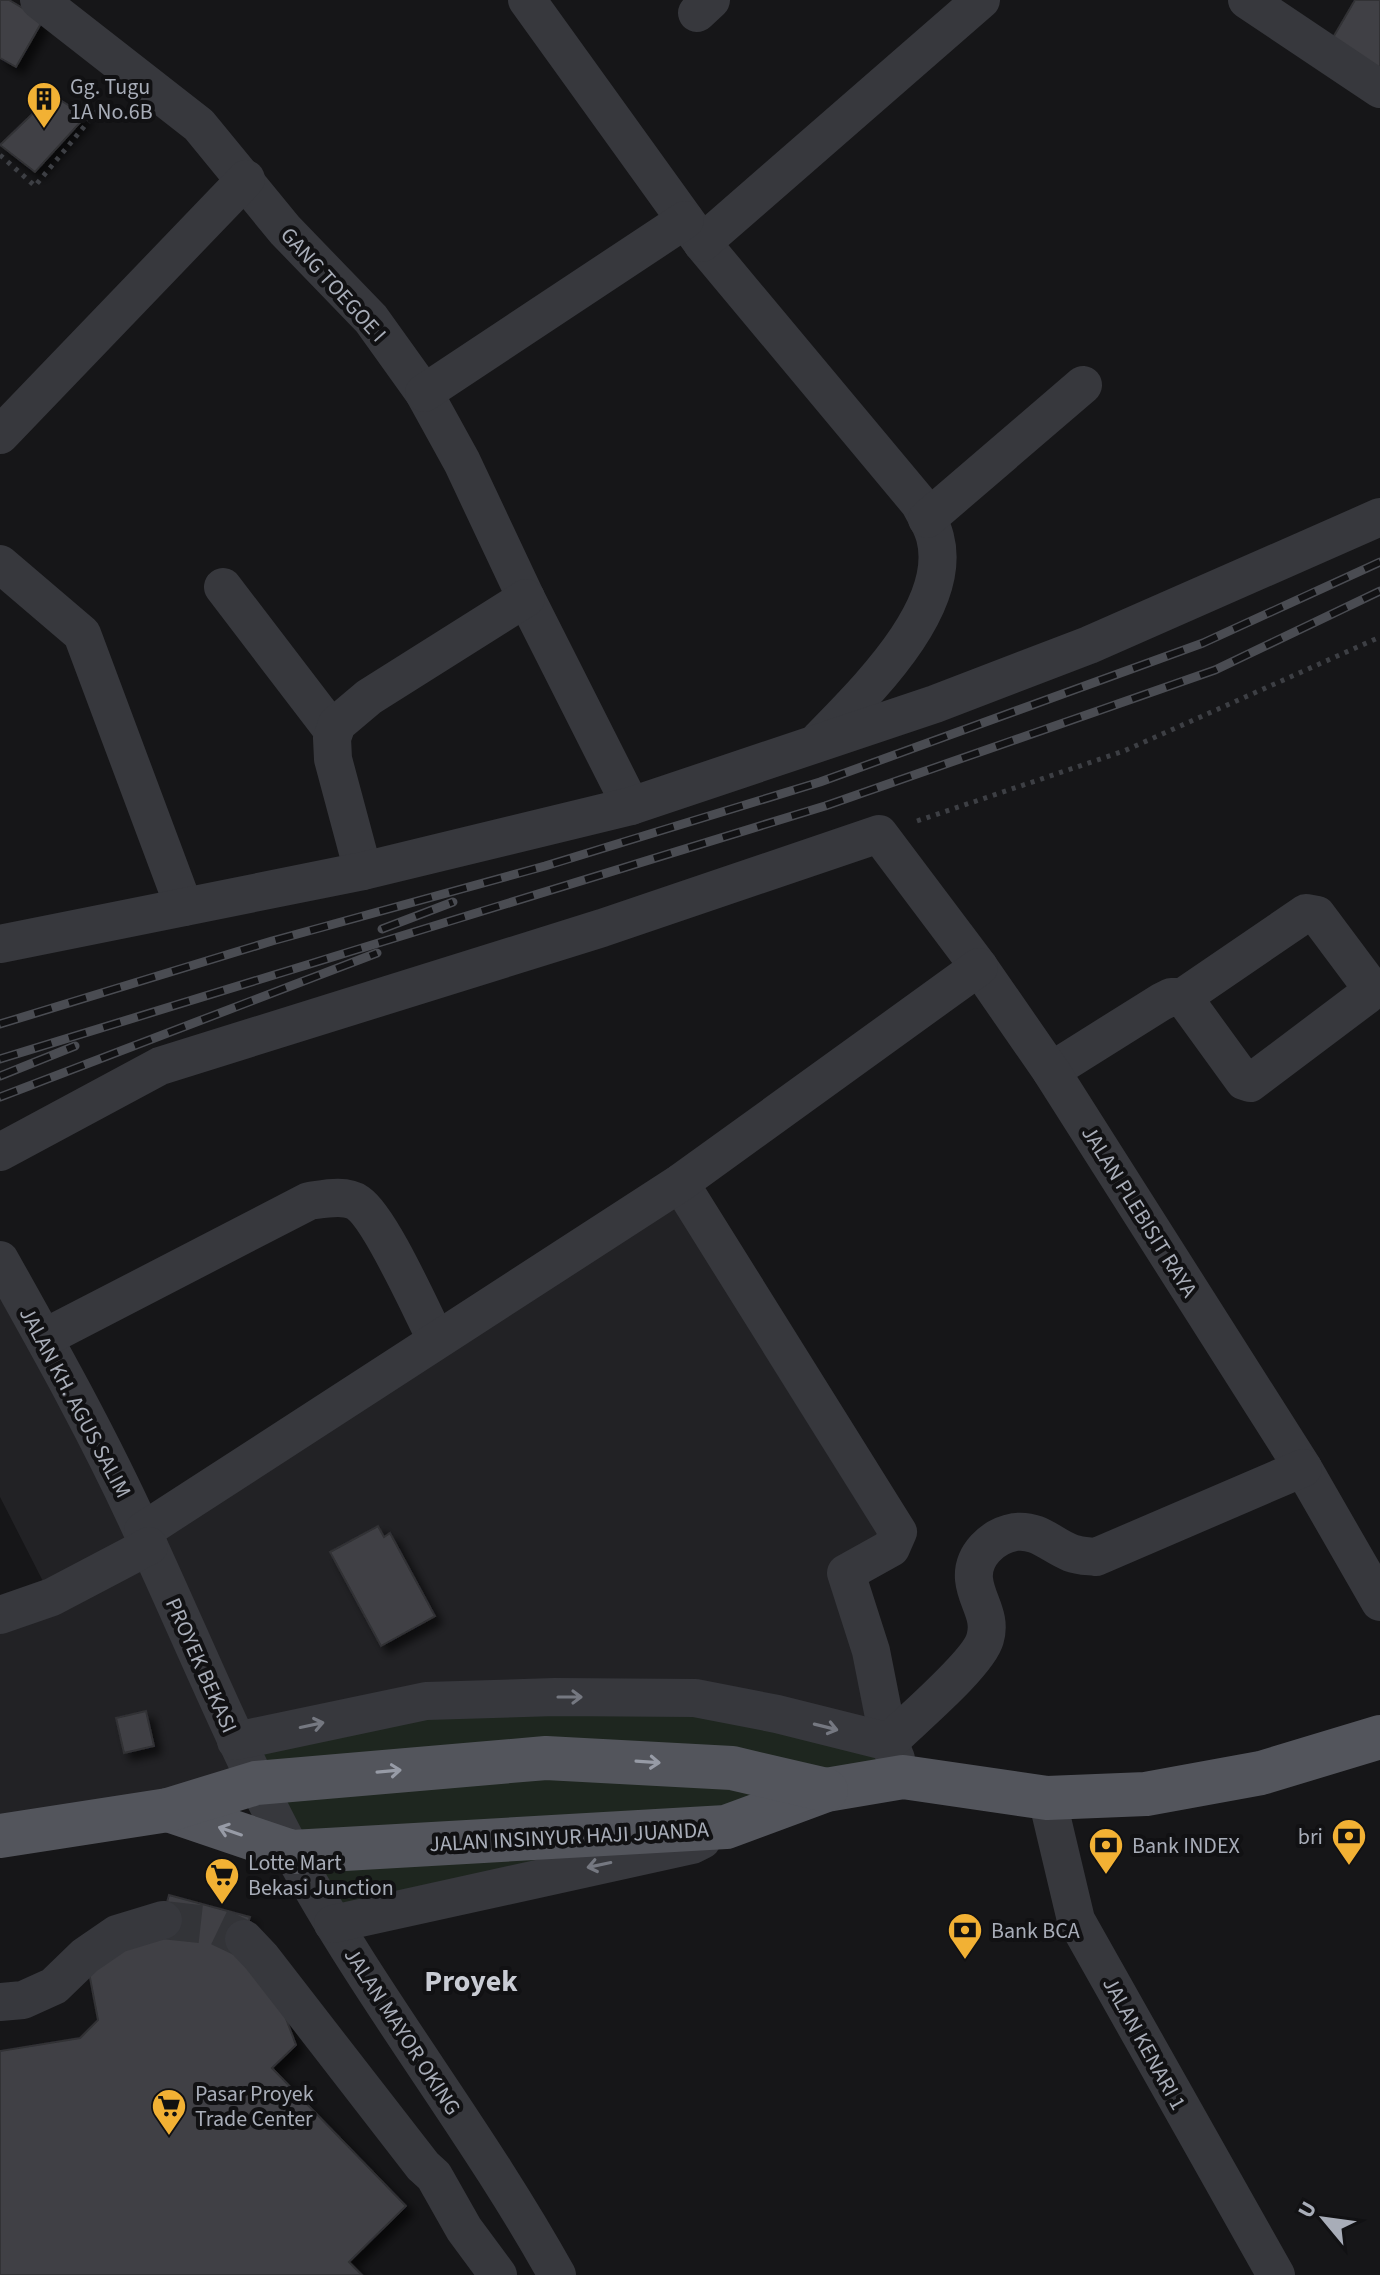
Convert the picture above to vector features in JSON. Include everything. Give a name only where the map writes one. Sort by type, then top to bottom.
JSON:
[{"type":"main road","name":"JALAN INSINYUR HAJI JUANDA","points":[[168,1810],[292,1852],[726,1827],[896,1760],[1047,1798],[1146,1794],[1261,1773],[1380,1737]]},
{"type":"main road","name":"JALAN INSINYUR HAJI JUANDA","points":[[0,1836],[168,1810],[256,1783],[546,1758],[732,1768],[826,1790]]},
{"type":"street","name":"GANG TOEGOE I","points":[[39,0],[199,125],[285,230],[371,319],[424,393],[462,462],[526,598],[631,806]]},
{"type":"street","points":[[527,0],[693,232],[919,503],[935,537],[937,557],[933,583],[921,615],[885,671],[815,743]]},
{"type":"street","points":[[424,393],[693,232],[981,0]]},
{"type":"street","points":[[1247,0],[1380,89]]},
{"type":"street","points":[[0,435],[246,179]]},
{"type":"street","points":[[927,519],[1083,385]]},
{"type":"street","points":[[0,944],[363,871],[631,806],[935,704],[1089,645],[1380,517]]},
{"type":"street","points":[[0,564],[82,634],[184,907]]},
{"type":"street","points":[[223,587],[333,731]]},
{"type":"street","points":[[363,871],[333,759],[333,731],[343,717],[369,697],[526,598]]},
{"type":"street","points":[[0,1152],[160,1066],[602,928],[879,834]]},
{"type":"street","name":"JALAN PLEBISIT RAYA","points":[[879,834],[979,967],[1051,1071],[1303,1468],[1380,1602]]},
{"type":"street","points":[[1051,1071],[1161,1002],[1171,997],[1183,997],[1310,912],[1317,915],[1370,986],[1367,995],[1250,1083],[1244,1081],[1183,997]]},
{"type":"street","points":[[0,1615],[52,1597],[146,1538],[436,1339],[680,1183],[979,967]]},
{"type":"street","points":[[680,1183],[898,1532],[891,1548],[846,1573],[871,1651],[896,1760]]},
{"type":"street","points":[[44,1338],[309,1201],[332,1197],[358,1202],[378,1228],[436,1339]]},
{"type":"street","name":"JALAN KH. AGUS SALIM","points":[[0,1260],[44,1338],[146,1538]]},
{"type":"street","points":[[896,1760],[984,1644],[988,1624],[974,1582],[974,1571],[986,1547],[1013,1533],[1034,1533],[1072,1554],[1096,1557],[1303,1468]]},
{"type":"street","name":"PROYEK BEKASI","points":[[146,1538],[256,1783]]},
{"type":"street","points":[[236,1741],[426,1701],[695,1698],[777,1714],[896,1760]]},
{"type":"street","name":"JALAN MAYOR OKING","points":[[256,1783],[333,1924],[519,2207],[557,2275]]},
{"type":"street","name":"JALAN KENARI 1","points":[[1047,1798],[1076,1920],[1276,2275]]},
{"type":"street","points":[[333,1924],[692,1845],[726,1827]]},
{"type":"street","points":[[0,2002],[23,2000],[54,1986],[85,1956],[117,1934],[163,1920]]},
{"type":"street","points":[[244,1939],[434,2176],[464,2229],[498,2275]]},
{"type":"street","points":[[434,2176],[475,2194],[519,2207]]},
{"type":"path","points":[[0,155],[35,186],[130,71]]},
{"type":"path","points":[[879,834],[1124,751],[1380,637]]},
{"type":"shaded area","points":[[680,1183],[898,1532],[847,1573],[889,1742],[256,1783],[0,1836],[0,1615],[51,1597],[0,1497],[0,1260],[143,1530]]},
{"type":"shaded area","points":[[555,1697],[889,1742],[903,1777],[333,1924],[236,1741]]},
{"type":"building","points":[[0,0],[9,0],[43,20],[16,67],[0,58]]},
{"type":"building","points":[[1355,0],[1380,0],[1380,70],[1331,41]]},
{"type":"building","name":"Gg. Tugu 1A No.6B","points":[[52,95],[86,116],[35,172],[0,145]]},
{"type":"building","points":[[378,1526],[384,1537],[390,1533],[435,1616],[381,1646],[330,1552]]},
{"type":"building","points":[[146,1711],[154,1746],[124,1753],[116,1718]]},
{"type":"building","name":"Pasar Proyek Trade Center","points":[[169,1895],[250,1917],[240,1954],[279,2000],[296,2045],[272,2068],[406,2206],[349,2262],[362,2275],[0,2275],[0,2051],[80,2038],[98,2020],[87,1962],[159,1931]]},
{"type":"tunnel","points":[[163,1920],[217,1926],[244,1939]]},
{"type":"railway","points":[[0,1024],[272,941],[545,866],[820,782],[1203,643],[1380,562]]},
{"type":"railway","points":[[0,1059],[825,806],[1215,670],[1380,591]]},
{"type":"railway","points":[[382,929],[453,902]]},
{"type":"railway","points":[[0,1097],[377,953]]},
{"type":"railway","points":[[0,1076],[75,1046]]},
{"type":"place","name":"Gg. Tugu 1A No.6B","points":[[44,130]]},
{"type":"place","name":"bri","points":[[1349,1867]]},
{"type":"place","name":"Bank INDEX","points":[[1106,1876]]},
{"type":"place","name":"Lotte Mart Bekasi Junction","points":[[222,1906]]},
{"type":"place","name":"Bank BCA","points":[[965,1961]]},
{"type":"place","name":"Pasar Proyek Trade Center","points":[[169,2137]]},
{"type":"district","name":"Proyek","points":[[471,1981]]}]
